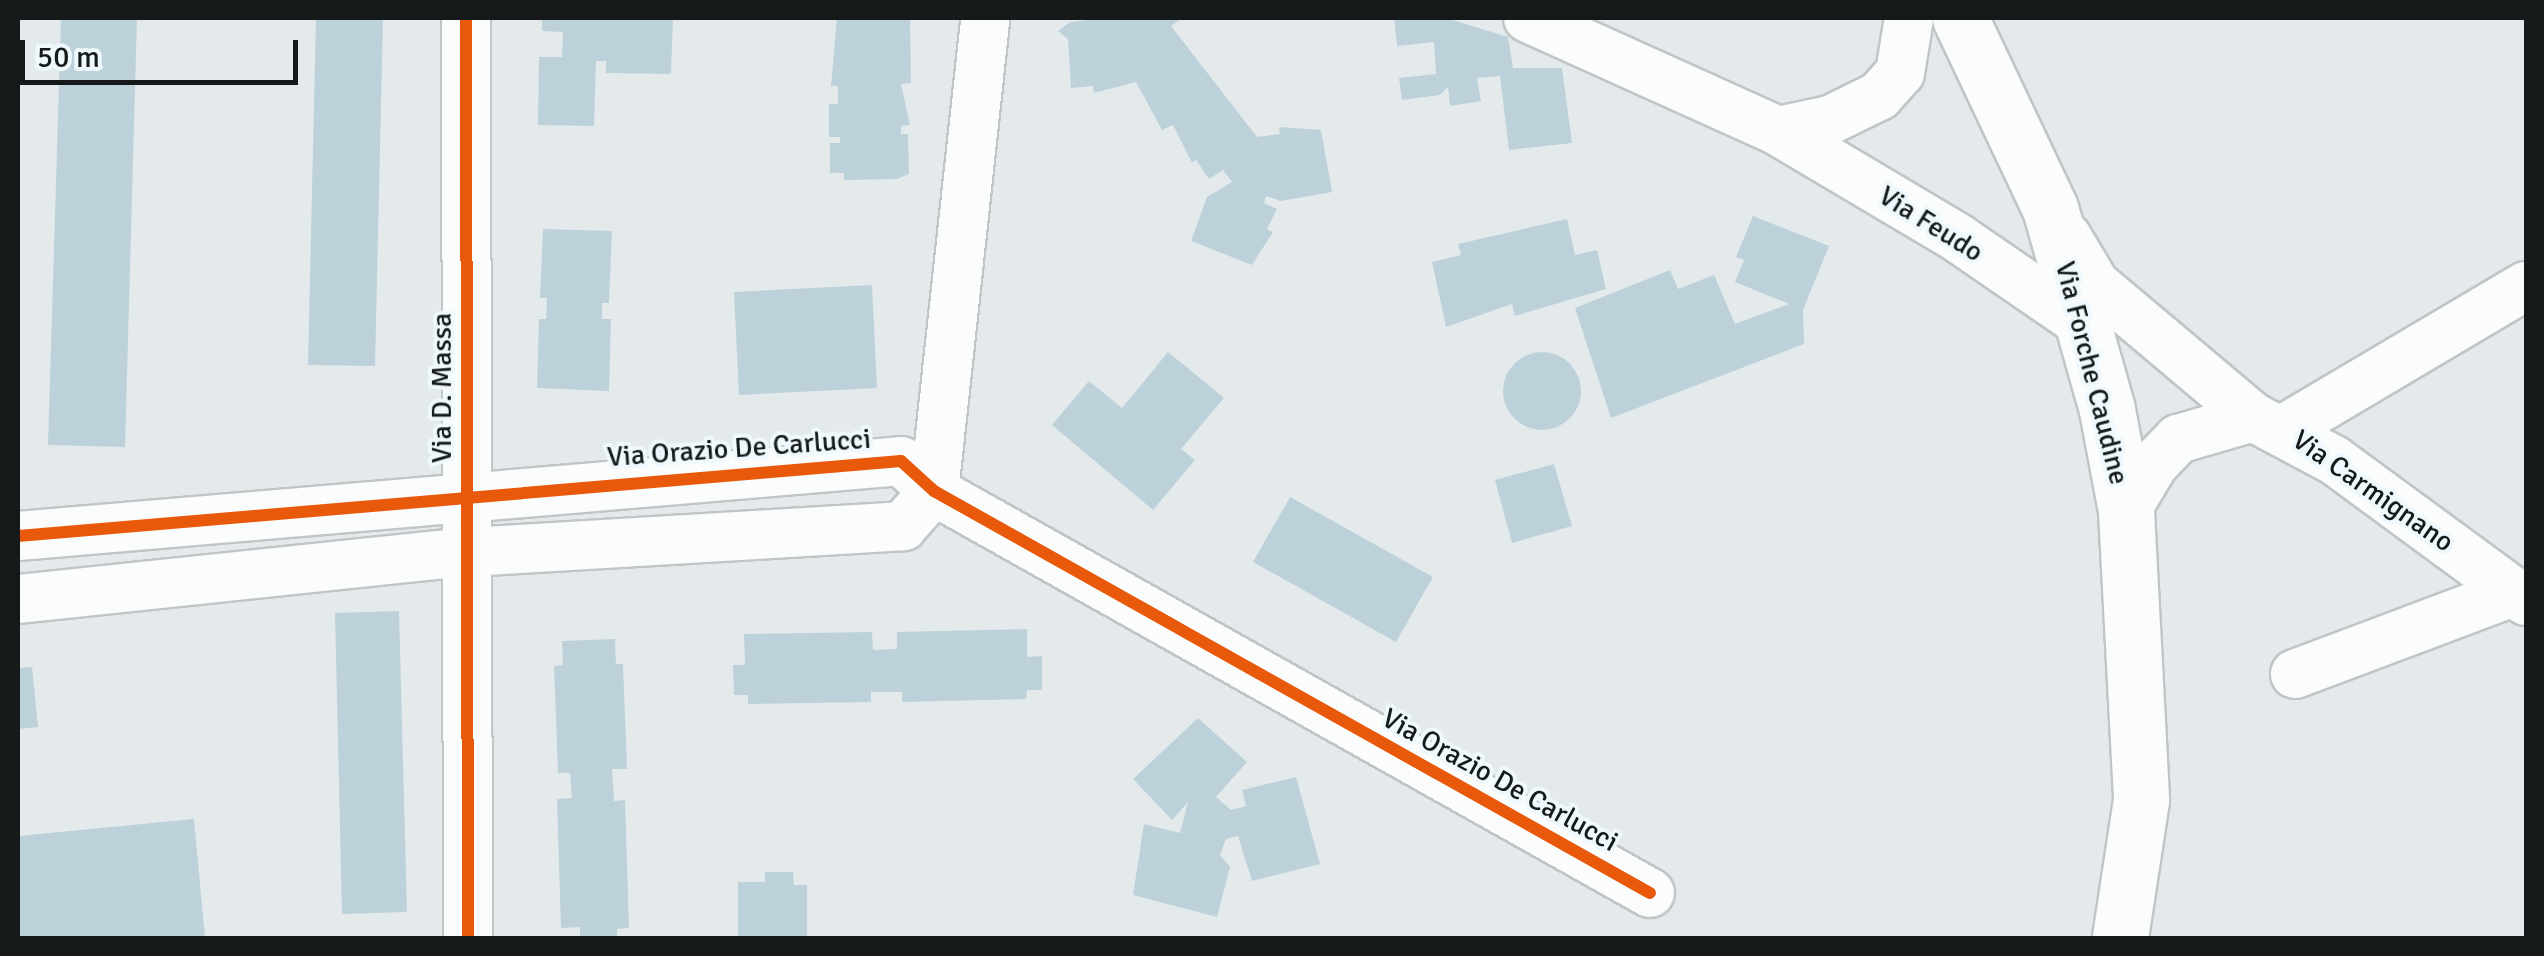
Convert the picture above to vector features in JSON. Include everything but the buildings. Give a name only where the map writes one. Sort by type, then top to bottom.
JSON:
[{"type":"main road","name":"Via Forche Caudine","points":[[1960,18],[2050,208],[2108,410],[2126,511],[2140,788],[2135,868],[2139,938]]},
{"type":"main road","name":"Via Forche Caudine","points":[[2120,938],[2135,868]]},
{"type":"street","name":"Via D. Massa","points":[[466,18],[468,938]]},
{"type":"street","points":[[18,600],[468,552],[903,526],[934,492],[985,18]]},
{"type":"street","name":"Via Feudo","points":[[1528,18],[1778,131],[1958,238],[2080,322]]},
{"type":"street","points":[[1778,131],[1830,120],[1879,96],[1900,73],[1909,18]]},
{"type":"street","name":"Via Carmignano","points":[[2050,208],[2094,284],[2268,423],[2520,597]]},
{"type":"street","points":[[2126,511],[2154,464],[2178,439],[2268,423],[2526,286]]},
{"type":"street","name":"Via Orazio De Carlucci","points":[[18,536],[467,494],[901,461],[934,492],[1650,893]]},
{"type":"street","points":[[2295,674],[2520,597]]},
{"type":"cycle path","points":[[466,18],[468,938]]},
{"type":"cycle path","points":[[18,536],[901,461],[934,491],[1650,893]]}]
